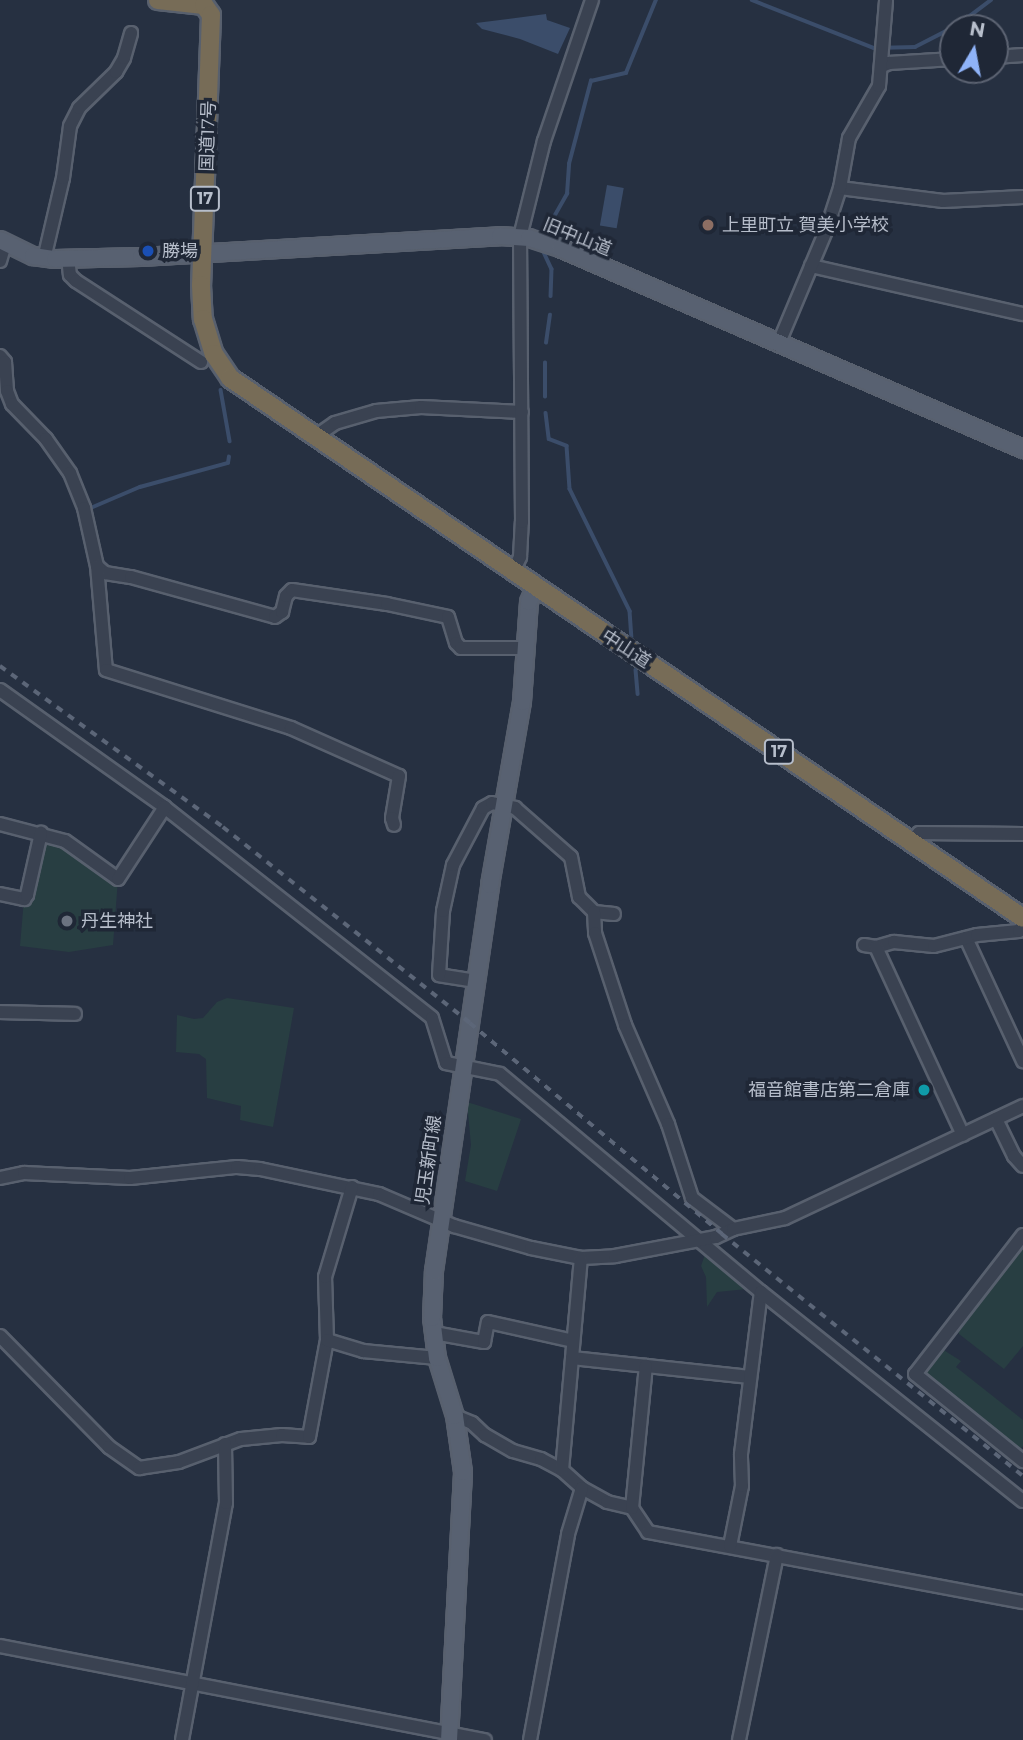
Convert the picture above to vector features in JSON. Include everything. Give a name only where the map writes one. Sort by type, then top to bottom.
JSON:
[{"type":"highway","name":"17","points":[[158,0],[211,7]]},
{"type":"highway","name":"国道17号","points":[[211,7],[202,253],[203,319],[214,354],[230,378]]},
{"type":"highway","name":"中山道","points":[[230,378],[1023,918]]},
{"type":"main road","name":"旧中山道","points":[[3,241],[44,258],[133,258],[520,237],[560,248],[778,345],[1023,449]]},
{"type":"main road","name":"児玉新町線","points":[[449,1737],[463,1472],[455,1416],[437,1358],[433,1284],[476,981],[522,702],[529,602],[535,587]]},
{"type":"street","points":[[513,572],[519,562],[521,543],[520,237],[544,141],[592,0]]},
{"type":"street","points":[[778,345],[840,188],[849,138],[879,86],[886,0]]},
{"type":"street","points":[[44,258],[63,178],[70,126],[79,108],[116,72],[124,58],[131,33]]},
{"type":"street","points":[[882,61],[889,63],[939,60]]},
{"type":"street","points":[[840,188],[943,201],[1023,197]]},
{"type":"street","points":[[0,261],[3,241]]},
{"type":"street","points":[[68,257],[70,275],[76,281],[201,362]]},
{"type":"street","points":[[811,267],[1023,314]]},
{"type":"street","points":[[0,356],[5,362],[7,391],[12,404],[46,439],[69,473],[84,508],[97,566],[106,670],[291,728],[399,776],[392,818],[394,825]]},
{"type":"street","points":[[315,437],[335,423],[376,411],[421,407],[522,412]]},
{"type":"street","points":[[97,566],[106,573],[131,577],[273,617],[281,614],[286,596],[295,590],[446,616],[452,620],[456,643],[461,648],[525,648]]},
{"type":"street","points":[[0,690],[165,807],[432,1018],[444,1062],[500,1074],[696,1240],[1023,1501]]},
{"type":"street","points":[[476,981],[439,975],[443,911],[453,865],[485,806],[492,803],[515,808],[571,857],[579,897],[594,912],[614,914]]},
{"type":"street","points":[[0,824],[65,841],[118,879],[165,807]]},
{"type":"street","points":[[0,894],[24,899],[27,895],[41,833]]},
{"type":"street","points":[[911,843],[919,833],[1023,834]]},
{"type":"street","points":[[594,912],[595,933],[625,1025],[668,1124],[692,1198],[733,1229]]},
{"type":"street","points":[[963,1135],[870,946],[894,942],[934,946],[1020,931],[1023,926]]},
{"type":"street","points":[[966,939],[1023,1061]]},
{"type":"street","points":[[0,1012],[75,1014]]},
{"type":"street","points":[[0,1178],[24,1173],[130,1178],[237,1167],[379,1194],[440,1221],[531,1248],[581,1258],[615,1256],[785,1218],[1023,1106]]},
{"type":"street","points":[[996,1119],[1014,1156],[1023,1166]]},
{"type":"street","points":[[0,1336],[109,1447],[139,1468],[179,1462],[225,1444],[282,1435],[309,1437],[327,1340],[325,1277],[352,1187]]},
{"type":"street","points":[[1023,1235],[915,1374],[1023,1461]]},
{"type":"street","points":[[562,1470],[581,1258]]},
{"type":"street","points":[[730,1546],[742,1486],[741,1454],[761,1292]]},
{"type":"street","points":[[434,1333],[484,1342],[488,1322],[573,1342]]},
{"type":"street","points":[[327,1340],[363,1351],[437,1358]]},
{"type":"street","points":[[572,1358],[750,1377]]},
{"type":"street","points":[[646,1366],[632,1508],[648,1532],[1023,1602]]},
{"type":"street","points":[[455,1416],[472,1423],[485,1435],[513,1451],[541,1459],[562,1470],[582,1488],[607,1502],[632,1508]]},
{"type":"street","points":[[182,1740],[226,1503],[225,1444]]},
{"type":"street","points":[[530,1740],[568,1534],[582,1488]]},
{"type":"street","points":[[739,1740],[777,1555]]},
{"type":"street","points":[[0,1646],[449,1737],[485,1740]]},
{"type":"green space","points":[[41,833],[118,879],[113,945],[69,952],[20,946],[24,899]]},
{"type":"green space","points":[[227,998],[294,1008],[273,1127],[240,1120],[241,1106],[207,1098],[206,1059],[199,1054],[176,1052],[177,1015],[203,1018],[217,1002]]},
{"type":"green space","points":[[467,1102],[521,1119],[497,1191],[465,1181],[471,1145]]},
{"type":"green space","points":[[1023,1245],[1023,1346],[1004,1369],[959,1334],[958,1330]]},
{"type":"green space","points":[[707,1249],[757,1288],[717,1292],[707,1307],[706,1277],[701,1266]]},
{"type":"green space","points":[[942,1349],[961,1361],[956,1367],[1023,1420],[1023,1446],[1019,1450],[926,1378],[925,1371]]},
{"type":"water","points":[[546,14],[547,20],[570,28],[558,54],[520,39],[482,29],[476,23]]},
{"type":"water","points":[[607,185],[624,188],[617,228],[600,225]]},
{"type":"waterway","points":[[546,231],[567,194],[569,164],[591,81],[626,73],[656,0]]},
{"type":"waterway","points":[[752,0],[874,48],[915,47],[958,25],[991,0]]},
{"type":"waterway","points":[[542,248],[552,269],[551,296]]},
{"type":"waterway","points":[[546,343],[550,315]]},
{"type":"waterway","points":[[545,363],[545,397]]},
{"type":"waterway","points":[[221,390],[230,441]]},
{"type":"waterway","points":[[546,413],[549,439],[567,446],[570,489],[630,611],[632,637]]},
{"type":"waterway","points":[[93,507],[140,487],[228,463],[229,457]]},
{"type":"waterway","points":[[636,670],[638,694]]},
{"type":"railway","points":[[0,666],[223,827],[470,1023],[722,1234],[1023,1476]]},
{"type":"place","name":"上里町立 賀美小学校","points":[[708,225]]},
{"type":"place","name":"勝場","points":[[148,251]]},
{"type":"place","name":"丹生神社","points":[[67,921]]},
{"type":"place","name":"福音館書店第二倉庫","points":[[924,1090]]}]
